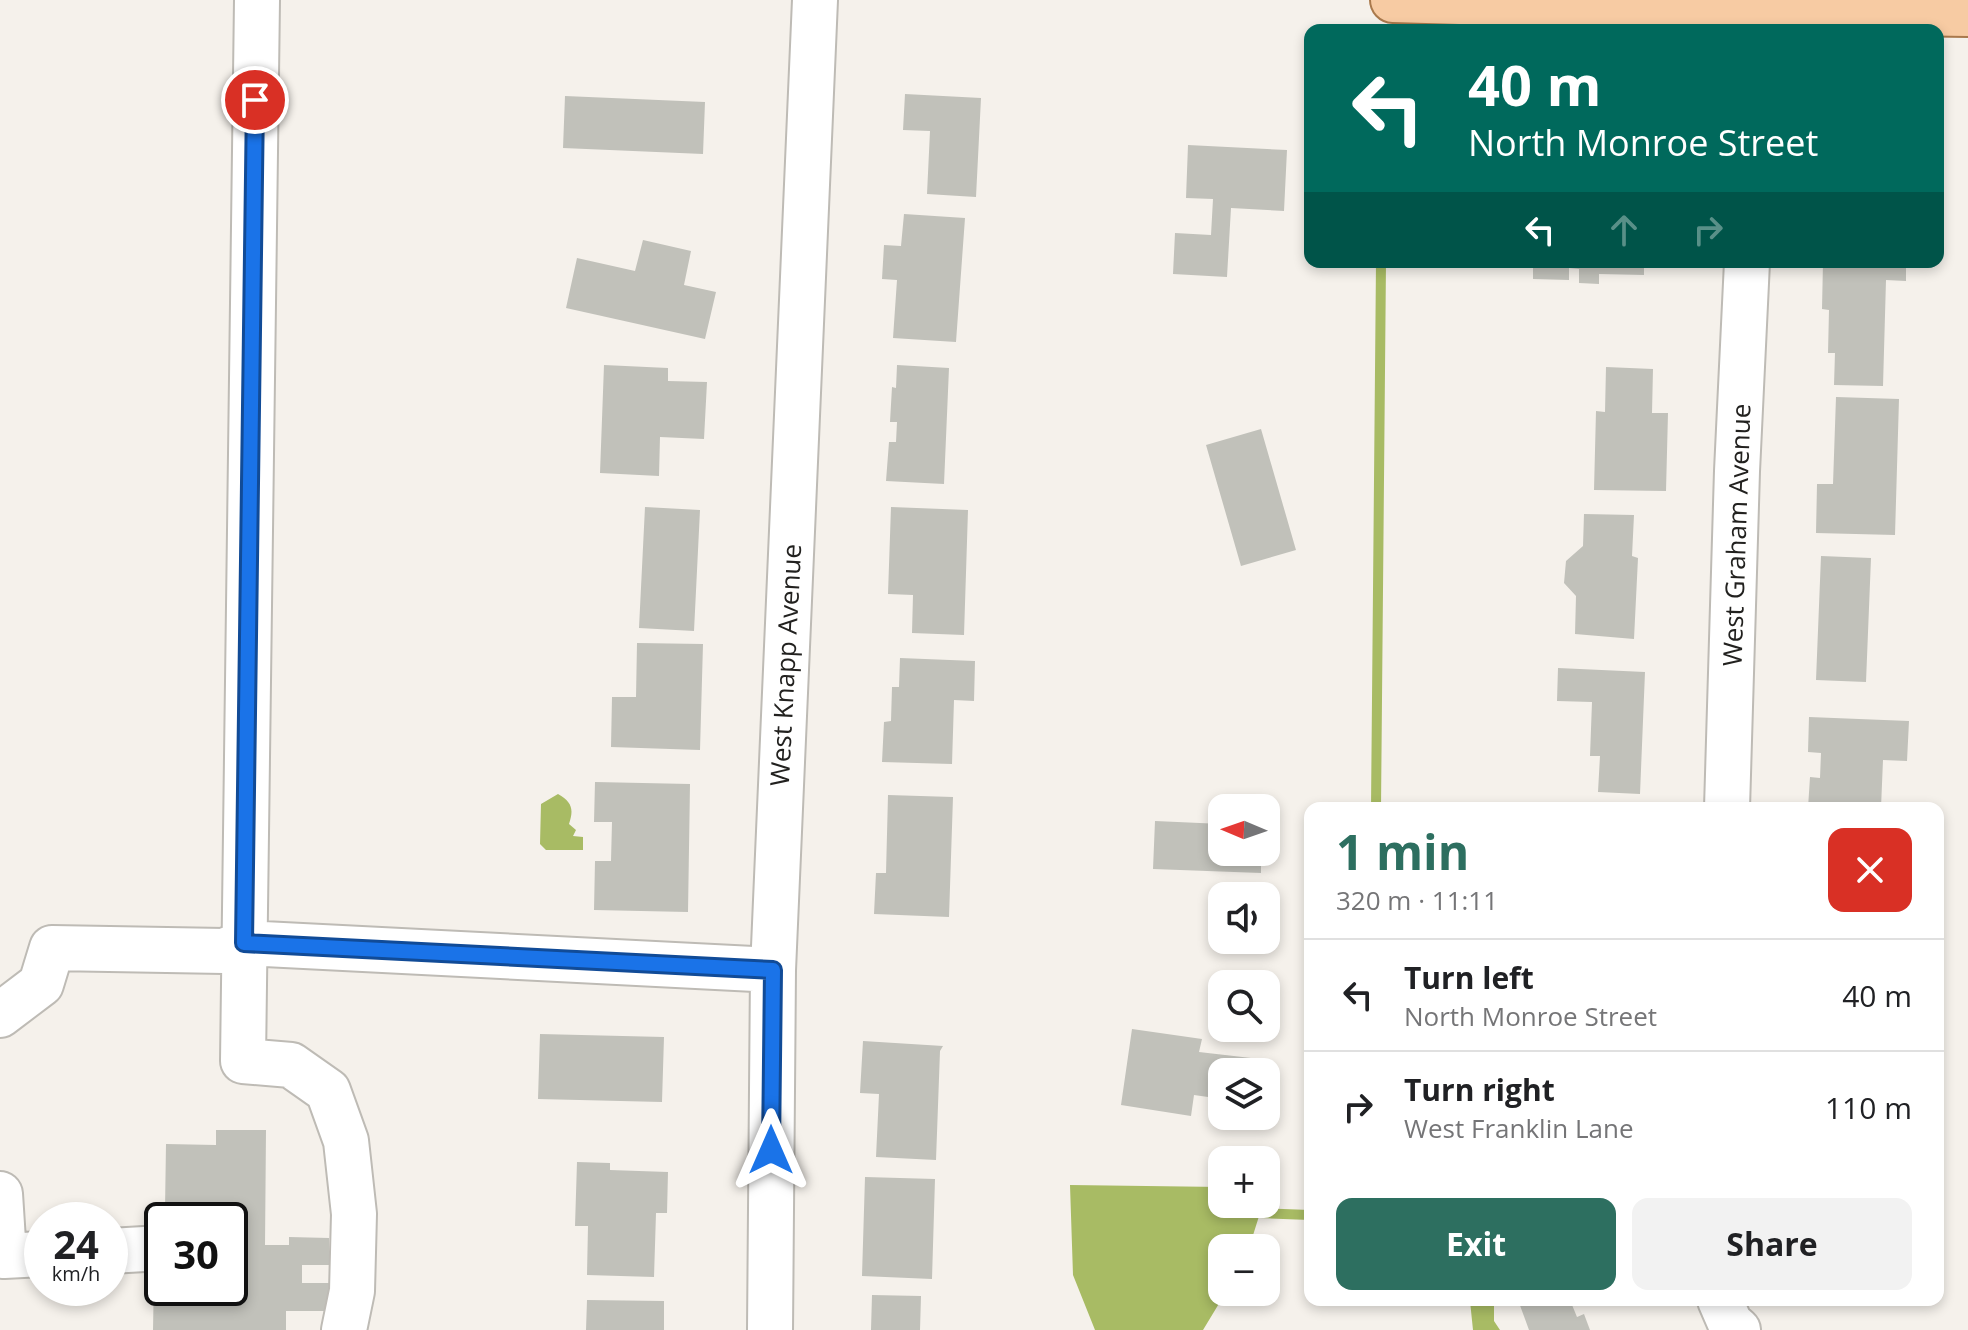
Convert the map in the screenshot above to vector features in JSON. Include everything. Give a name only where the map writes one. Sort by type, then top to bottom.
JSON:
[{"type":"main road","points":[[1393,0],[1558,2],[1753,20],[1968,14]]},
{"type":"street","points":[[257,0],[243,1061],[291,1065],[328,1091],[346,1141],[354,1214],[352,1291],[344,1330]]},
{"type":"street","name":"West Knapp Avenue","points":[[770,1330],[773,970],[815,0]]},
{"type":"street","name":"West Graham Avenue","points":[[1727,802],[1747,268]]},
{"type":"street","points":[[0,1015],[41,984],[52,948],[224,951],[244,943],[773,970]]},
{"type":"street","points":[[0,1194],[4,1256],[24,1255]]},
{"type":"shaded area","points":[[558,794],[571,806],[569,824],[576,830],[573,836],[583,837],[583,850],[546,850],[540,844],[541,804]]},
{"type":"shaded area","points":[[1070,1185],[1208,1187],[1208,1218],[1258,1218],[1253,1234],[1208,1234],[1208,1306],[1218,1306],[1203,1330],[1095,1330],[1073,1275]]},
{"type":"shaded area","points":[[1471,1306],[1494,1306],[1494,1321],[1500,1330],[1473,1330]]},
{"type":"building","points":[[905,94],[981,98],[976,197],[927,194],[930,131],[903,130]]},
{"type":"building","points":[[565,96],[705,102],[703,154],[563,148]]},
{"type":"building","points":[[1188,145],[1287,150],[1284,211],[1231,208],[1227,277],[1173,274],[1175,233],[1211,235],[1213,199],[1186,198]]},
{"type":"building","points":[[904,214],[965,218],[956,342],[893,338],[897,280],[882,279],[884,245],[901,246]]},
{"type":"building","points":[[643,240],[691,251],[684,285],[716,292],[705,339],[566,308],[577,258],[635,271]]},
{"type":"building","points":[[1533,268],[1569,268],[1569,280],[1533,279]]},
{"type":"building","points":[[1569,268],[1644,268],[1644,275],[1599,274],[1599,284],[1579,283],[1579,269]]},
{"type":"building","points":[[1823,268],[1906,268],[1906,281],[1886,280],[1883,386],[1834,385],[1835,353],[1828,353],[1829,310],[1822,309]]},
{"type":"building","points":[[604,365],[668,368],[668,381],[707,382],[704,439],[660,437],[659,476],[600,473]]},
{"type":"building","points":[[897,365],[949,368],[944,484],[886,481],[889,442],[896,442],[897,422],[890,422]]},
{"type":"building","points":[[1606,367],[1653,369],[1652,413],[1668,413],[1666,491],[1594,490],[1596,411],[1605,412]]},
{"type":"building","points":[[1836,397],[1899,399],[1895,535],[1816,533],[1817,484],[1833,484]]},
{"type":"building","points":[[1261,429],[1296,550],[1241,566],[1206,445]]},
{"type":"building","points":[[645,507],[700,510],[694,631],[639,628]]},
{"type":"building","points":[[891,507],[968,510],[964,635],[912,633],[913,595],[888,594]]},
{"type":"building","points":[[1584,514],[1634,515],[1632,556],[1638,558],[1634,639],[1575,634],[1576,596],[1564,583],[1566,561],[1583,546]]},
{"type":"building","points":[[1821,556],[1871,558],[1866,682],[1816,680]]},
{"type":"building","points":[[637,643],[703,644],[700,750],[611,747],[612,697],[636,697]]},
{"type":"building","points":[[900,658],[975,661],[974,701],[954,700],[952,764],[882,762],[884,722],[891,721],[892,687],[899,687]]},
{"type":"building","points":[[1558,668],[1645,672],[1640,794],[1598,792],[1600,756],[1590,756],[1592,702],[1557,701]]},
{"type":"building","points":[[1809,717],[1909,721],[1907,761],[1883,760],[1881,802],[1808,802],[1810,777],[1820,778],[1821,753],[1808,752]]},
{"type":"building","points":[[595,782],[690,784],[688,912],[594,910],[595,861],[611,861],[612,822],[594,822]]},
{"type":"building","points":[[888,795],[953,797],[949,917],[874,914],[876,873],[886,873]]},
{"type":"building","points":[[1155,821],[1208,823],[1208,866],[1261,866],[1261,873],[1153,869]]},
{"type":"building","points":[[1132,1029],[1202,1039],[1199,1052],[1251,1058],[1208,1058],[1208,1097],[1194,1095],[1191,1116],[1121,1105]]},
{"type":"building","points":[[540,1034],[664,1037],[662,1102],[538,1099]]},
{"type":"building","points":[[863,1041],[943,1046],[940,1051],[936,1160],[876,1157],[879,1094],[860,1093]]},
{"type":"building","points":[[216,1130],[266,1130],[265,1245],[289,1245],[289,1237],[329,1238],[329,1265],[302,1265],[302,1283],[329,1283],[329,1311],[286,1311],[286,1330],[153,1330],[153,1306],[248,1306],[248,1202],[165,1202],[166,1144],[216,1145]]},
{"type":"building","points":[[577,1162],[610,1163],[610,1170],[668,1172],[667,1213],[656,1213],[654,1277],[587,1275],[588,1226],[575,1226]]},
{"type":"building","points":[[865,1177],[935,1179],[932,1279],[862,1276]]},
{"type":"building","points":[[872,1295],[921,1296],[920,1330],[871,1330]]},
{"type":"building","points":[[587,1300],[664,1301],[664,1330],[586,1330]]},
{"type":"building","points":[[1520,1306],[1572,1306],[1577,1317],[1584,1314],[1590,1330],[1529,1330]]},
{"type":"waterway","points":[[1376,802],[1381,268]]},
{"type":"waterway","points":[[1280,1214],[1304,1215]]},
{"type":"route","points":[[255,100],[244,943],[773,970],[771,1150]]}]
